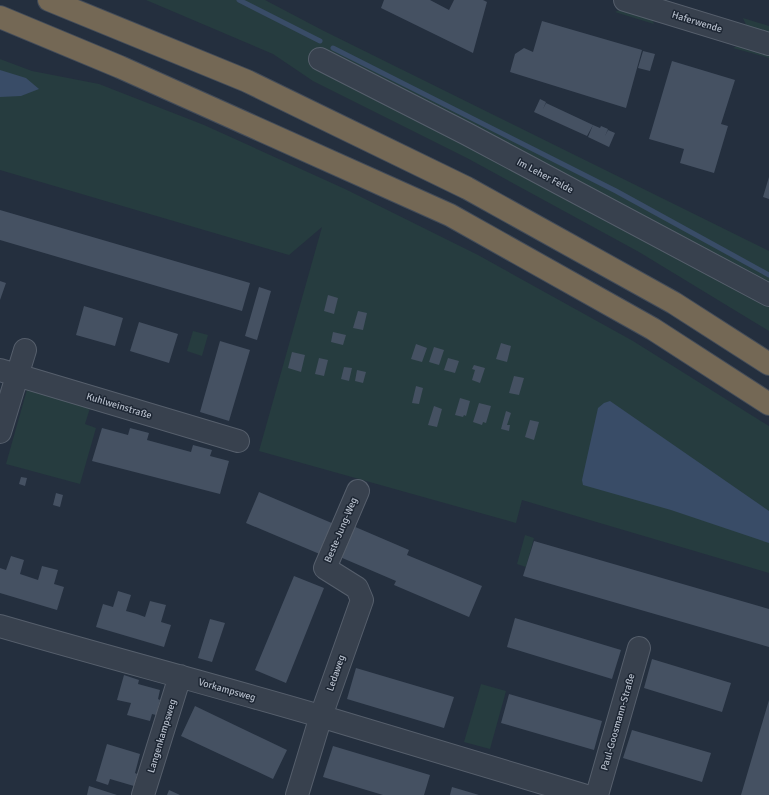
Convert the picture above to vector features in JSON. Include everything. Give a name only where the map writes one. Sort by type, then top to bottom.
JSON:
[{"type":"highway","points":[[49,0],[247,81],[467,188],[674,303],[769,364]]},
{"type":"highway","points":[[0,17],[120,67],[450,215],[653,329],[769,404]]},
{"type":"street","name":"Haferwende","points":[[625,0],[769,44]]},
{"type":"street","name":"Im Leher Felde","points":[[320,59],[467,134],[769,295]]},
{"type":"street","points":[[0,432],[7,381],[25,350]]},
{"type":"street","name":"Kuhlweinstraße","points":[[7,381],[238,441]]},
{"type":"street","name":"Beste-Jung-Weg","points":[[325,568],[358,491]]},
{"type":"street","name":"Ledaweg","points":[[297,795],[321,716],[362,600],[357,588],[325,568]]},
{"type":"street","name":"Vorkampsweg","points":[[0,626],[321,716],[583,795]]},
{"type":"street","name":"Paul-Goosmann-Straße","points":[[597,795],[639,648]]},
{"type":"street","name":"Langenkampsweg","points":[[143,795],[180,676]]},
{"type":"green space","points":[[146,0],[265,0],[322,30],[769,251],[769,331],[639,252],[467,158],[313,81],[273,54]]},
{"type":"green space","points":[[624,8],[651,16],[654,24],[615,12]]},
{"type":"green space","points":[[743,18],[769,26],[769,34],[747,27]]},
{"type":"green space","points":[[743,43],[769,51],[769,58],[733,48]]},
{"type":"green space","points":[[0,59],[32,71],[99,84],[204,125],[345,189],[478,255],[633,341],[769,426],[769,573],[522,500],[516,523],[259,451],[322,227],[289,255],[0,170]]},
{"type":"green space","points":[[193,331],[208,335],[202,356],[187,351]]},
{"type":"green space","points":[[28,386],[91,405],[85,424],[96,428],[80,484],[6,464]]},
{"type":"green space","points":[[525,535],[534,538],[526,567],[517,564]]},
{"type":"green space","points":[[481,684],[506,691],[490,749],[464,742]]},
{"type":"water","points":[[0,70],[26,78],[39,89],[21,96],[0,97]]},
{"type":"water","points":[[610,401],[769,511],[769,543],[671,510],[583,485],[582,480],[598,408],[604,403]]},
{"type":"building","points":[[384,0],[430,0],[449,10],[454,0],[483,0],[487,2],[473,53],[381,8]]},
{"type":"building","points":[[542,21],[642,50],[626,108],[510,72],[515,54],[524,48],[533,52]]},
{"type":"building","points":[[643,51],[655,54],[650,71],[638,68]]},
{"type":"building","points":[[672,61],[735,80],[721,124],[728,126],[714,173],[680,163],[684,149],[649,139]]},
{"type":"building","points":[[540,99],[546,102],[543,109],[546,103],[593,125],[587,136],[534,112]]},
{"type":"building","points":[[593,125],[608,129],[605,136],[608,130],[615,133],[609,147],[588,137]]},
{"type":"building","points":[[769,177],[769,199],[763,197]]},
{"type":"building","points":[[0,210],[250,283],[242,311],[0,240]]},
{"type":"building","points":[[0,281],[6,283],[0,300]]},
{"type":"building","points":[[259,287],[271,291],[257,340],[245,336]]},
{"type":"building","points":[[328,295],[338,298],[334,314],[324,311]]},
{"type":"building","points":[[84,306],[123,318],[115,346],[76,335]]},
{"type":"building","points":[[358,311],[367,313],[363,330],[353,328]]},
{"type":"building","points":[[139,322],[178,334],[169,363],[130,351]]},
{"type":"building","points":[[333,332],[346,335],[343,345],[331,342]]},
{"type":"building","points":[[220,341],[250,350],[229,421],[200,412]]},
{"type":"building","points":[[501,343],[511,346],[507,362],[496,359]]},
{"type":"building","points":[[416,344],[427,348],[422,362],[411,359]]},
{"type":"building","points":[[434,347],[444,350],[439,365],[429,362]]},
{"type":"building","points":[[292,352],[305,355],[301,372],[288,368]]},
{"type":"building","points":[[319,358],[328,360],[324,376],[315,374]]},
{"type":"building","points":[[448,358],[459,361],[455,373],[444,370]]},
{"type":"building","points":[[474,365],[485,368],[480,383],[472,380],[475,370],[472,369]]},
{"type":"building","points":[[344,367],[352,368],[349,381],[341,379]]},
{"type":"building","points":[[357,370],[366,372],[363,383],[355,381]]},
{"type":"building","points":[[514,376],[524,378],[519,395],[509,393]]},
{"type":"building","points":[[416,386],[423,388],[419,404],[412,403]]},
{"type":"building","points":[[460,398],[470,401],[466,416],[464,415],[463,417],[455,415]]},
{"type":"building","points":[[479,403],[491,406],[486,423],[483,422],[482,425],[473,422]]},
{"type":"building","points":[[434,406],[442,409],[437,427],[428,425]]},
{"type":"building","points":[[506,411],[511,413],[507,425],[510,425],[509,431],[501,429]]},
{"type":"building","points":[[530,420],[539,422],[534,440],[525,437]]},
{"type":"building","points":[[102,428],[128,435],[130,428],[149,433],[147,440],[191,452],[193,445],[212,450],[210,456],[229,461],[220,494],[92,461]]},
{"type":"building","points":[[21,477],[27,478],[25,486],[19,484]]},
{"type":"building","points":[[259,492],[334,524],[322,555],[246,523]]},
{"type":"building","points":[[56,493],[63,495],[60,507],[53,505]]},
{"type":"building","points":[[353,526],[409,550],[407,555],[482,586],[469,617],[394,585],[396,581],[340,557]]},
{"type":"building","points":[[534,541],[769,609],[769,647],[523,576]]},
{"type":"building","points":[[11,556],[24,560],[20,574],[38,580],[42,566],[58,570],[54,584],[64,587],[57,610],[0,593],[0,568],[6,570]]},
{"type":"building","points":[[294,576],[324,588],[286,683],[255,670]]},
{"type":"building","points":[[118,591],[131,595],[126,611],[145,617],[150,601],[166,605],[161,622],[171,625],[164,647],[96,627],[103,604],[113,607]]},
{"type":"building","points":[[515,618],[621,650],[612,679],[507,647]]},
{"type":"building","points":[[210,619],[225,623],[212,662],[198,658]]},
{"type":"building","points":[[652,659],[731,683],[722,712],[644,688]]},
{"type":"building","points":[[356,668],[454,697],[444,728],[347,699]]},
{"type":"building","points":[[124,675],[139,680],[138,684],[160,690],[158,699],[160,700],[156,715],[152,714],[150,721],[127,715],[131,703],[117,700]]},
{"type":"building","points":[[509,694],[602,721],[594,750],[501,723]]},
{"type":"building","points":[[769,700],[769,795],[741,795]]},
{"type":"building","points":[[195,706],[287,750],[273,779],[181,736]]},
{"type":"building","points":[[632,730],[711,753],[702,782],[623,758]]},
{"type":"building","points":[[107,744],[140,754],[135,773],[137,774],[134,786],[110,779],[108,785],[96,781]]},
{"type":"building","points":[[333,746],[430,775],[424,795],[383,795],[323,777]]},
{"type":"building","points":[[89,786],[117,795],[87,795]]},
{"type":"building","points":[[452,787],[479,795],[450,795]]},
{"type":"building","points":[[169,790],[180,795],[167,795]]},
{"type":"waterway","points":[[239,0],[320,41]]},
{"type":"waterway","points":[[333,48],[616,191],[769,275]]}]
